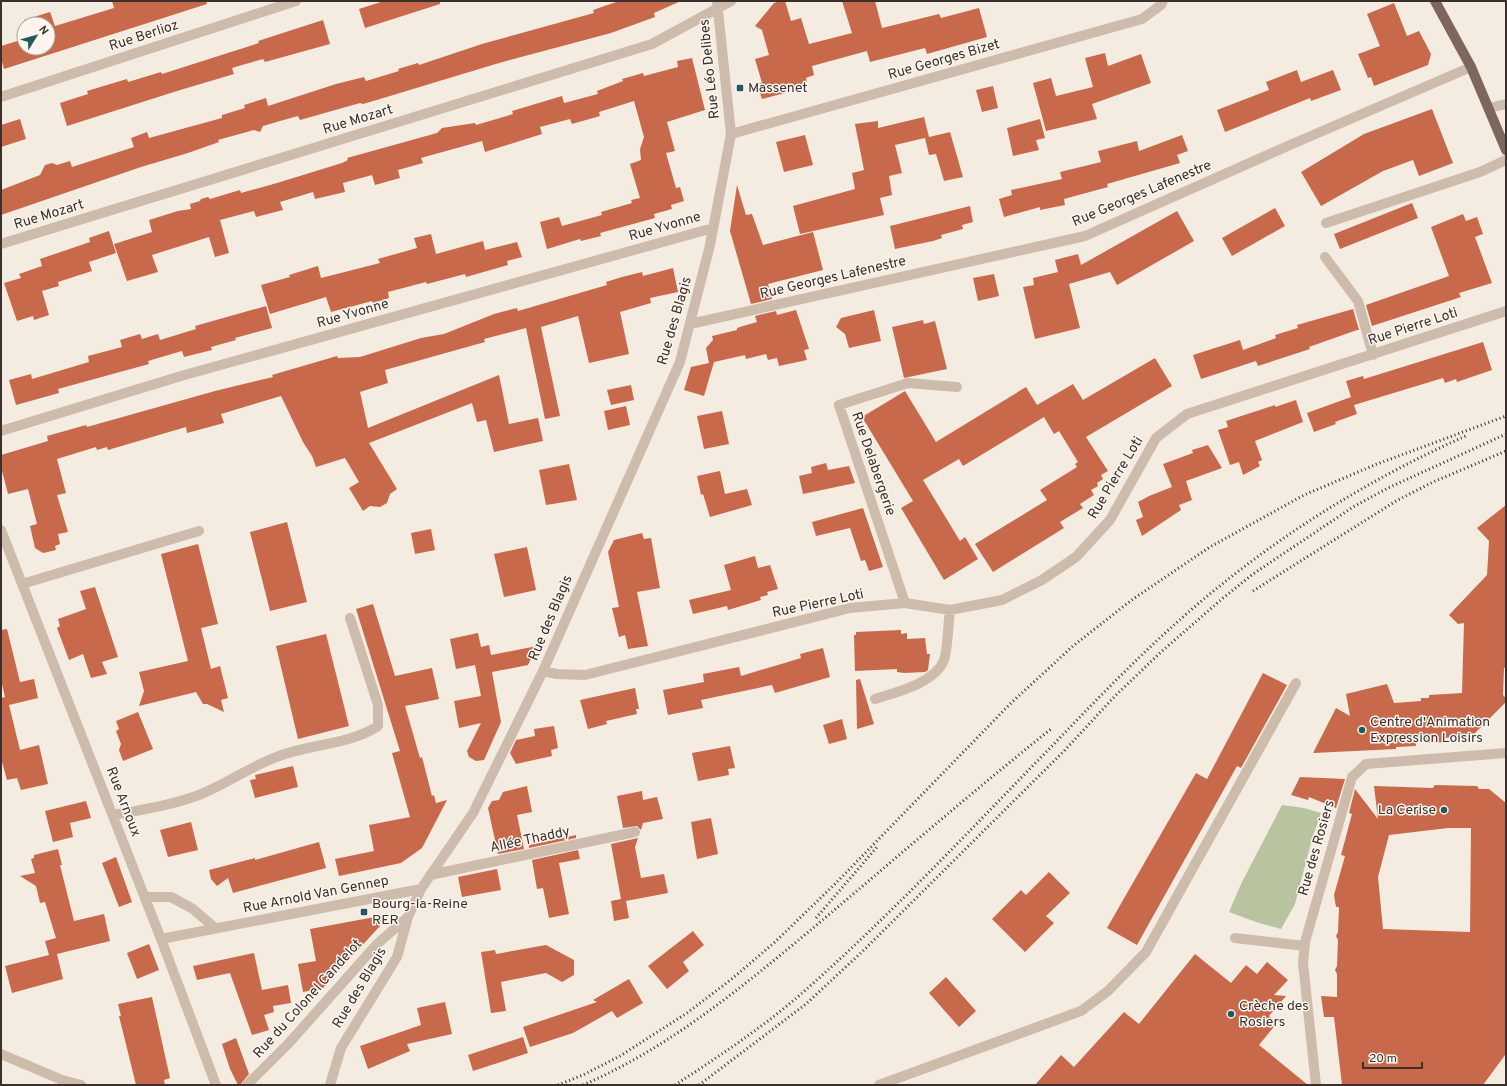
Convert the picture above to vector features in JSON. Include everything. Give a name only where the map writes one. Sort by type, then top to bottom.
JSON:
[{"type":"main road","points":[[1435,1],[1471,67],[1506,150]]},
{"type":"street","name":"Rue Berlioz","points":[[1,97],[296,1]]},
{"type":"street","name":"Rue Mozart","points":[[1,244],[652,44],[718,5],[732,1]]},
{"type":"street","name":"Rue Georges Bizet","points":[[731,134],[1142,19],[1162,3]]},
{"type":"street","name":"Rue Léo Delibes","points":[[718,5],[731,134]]},
{"type":"street","name":"Rue Georges Lafenestre","points":[[690,324],[1085,236],[1290,144],[1471,67]]},
{"type":"street","points":[[1489,108],[1506,104]]},
{"type":"street","name":"Rue des Blagis","points":[[330,1085],[340,1048],[397,957],[408,917],[421,889],[474,814],[543,671],[680,362],[713,228],[731,134]]},
{"type":"street","points":[[1326,223],[1480,172],[1506,160]]},
{"type":"street","name":"Rue Yvonne","points":[[1,432],[181,376],[713,228]]},
{"type":"street","points":[[1325,257],[1358,301],[1373,354]]},
{"type":"street","name":"Rue Pierre Loti","points":[[543,671],[585,675],[850,608],[905,603],[950,610],[1002,600],[1042,580],[1076,557],[1110,520],[1156,438],[1187,414],[1506,311]]},
{"type":"street","name":"Rue Delabergerie","points":[[905,603],[838,405],[908,384],[957,387]]},
{"type":"street","name":"Rue Arnoux","points":[[1,530],[161,939],[216,1085]]},
{"type":"street","points":[[22,584],[199,531]]},
{"type":"street","points":[[875,698],[912,688],[940,667],[944,659],[950,610]]},
{"type":"street","points":[[113,816],[198,795],[221,785],[247,770],[279,756],[353,737],[370,731],[378,726],[378,705],[350,618]]},
{"type":"street","points":[[879,1085],[1081,1011],[1108,991],[1146,952],[1296,682]]},
{"type":"street","name":"Rue des Rosiers","points":[[1316,1085],[1303,963],[1305,946],[1352,777],[1366,764],[1506,753]]},
{"type":"street","name":"Allée Thaddy","points":[[430,875],[635,832]]},
{"type":"street","name":"Rue Arnold Van Gennep","points":[[161,939],[421,889]]},
{"type":"street","points":[[144,897],[171,898],[193,909],[215,928]]},
{"type":"street","name":"Rue du Colonel Candelot","points":[[247,1085],[289,1043],[377,944],[408,917]]},
{"type":"street","points":[[1235,938],[1305,946]]},
{"type":"street","points":[[1,1054],[62,1080],[81,1085]]},
{"type":"green space","points":[[1282,805],[1304,808],[1321,813],[1312,839],[1295,904],[1281,929],[1229,912],[1241,884]]},
{"type":"building","points":[[112,1],[206,1],[207,4],[56,52],[56,26],[114,8]]},
{"type":"building","points":[[384,1],[440,1],[440,4],[365,28],[359,9]]},
{"type":"building","points":[[619,1],[681,1],[654,13],[655,17],[611,33],[499,63],[363,104],[360,103],[300,120],[298,116],[263,126],[260,132],[254,130],[218,140],[219,142],[188,153],[141,167],[1,215],[1,190],[40,175],[45,165],[52,163],[57,165],[70,161],[72,167],[134,147],[131,138],[147,132],[149,138],[222,118],[222,115],[245,108],[244,105],[266,98],[268,106],[336,84],[364,77],[366,81],[399,71],[398,69],[418,63],[419,65],[482,44],[594,13],[593,10]]},
{"type":"building","points":[[785,1],[791,21],[801,18],[809,44],[852,33],[842,1],[875,1],[882,28],[939,14],[941,18],[979,8],[987,37],[927,54],[925,48],[870,62],[867,51],[812,66],[814,75],[806,78],[807,82],[785,91],[785,93],[762,99],[757,84],[762,83],[755,59],[769,55],[762,30],[755,26],[774,3]]},
{"type":"building","points":[[1394,3],[1407,36],[1419,31],[1431,54],[1428,65],[1374,86],[1371,77],[1368,78],[1358,54],[1380,46],[1367,14]]},
{"type":"building","points":[[50,12],[51,16],[37,16]]},
{"type":"building","points":[[323,20],[330,44],[265,62],[263,59],[232,68],[234,74],[67,126],[60,103],[88,94],[87,91],[127,79],[128,82],[161,72],[162,74],[259,43],[258,41]]},
{"type":"building","points":[[16,41],[16,56],[45,56],[4,69],[1,58],[1,46]]},
{"type":"building","points":[[1105,53],[1108,66],[1141,54],[1151,83],[1092,104],[1097,119],[1046,131],[1033,83],[1051,78],[1056,96],[1093,87],[1085,58]]},
{"type":"building","points":[[692,58],[705,110],[667,122],[675,151],[666,153],[676,188],[680,187],[684,201],[671,205],[672,209],[654,214],[655,218],[600,233],[601,236],[581,241],[580,239],[547,249],[540,222],[559,217],[562,226],[602,215],[601,212],[632,203],[631,200],[640,198],[630,164],[641,160],[640,149],[644,137],[634,101],[599,112],[600,116],[572,124],[570,119],[540,127],[542,134],[485,152],[482,141],[421,158],[423,163],[398,170],[400,178],[375,185],[372,175],[343,183],[345,192],[315,199],[313,192],[280,202],[283,210],[256,217],[254,211],[220,220],[229,253],[215,257],[209,237],[152,255],[158,272],[127,281],[114,244],[152,232],[149,220],[178,211],[191,209],[190,204],[200,201],[201,199],[208,197],[210,199],[240,190],[241,193],[277,183],[342,163],[348,160],[347,158],[437,133],[442,128],[475,123],[476,125],[513,114],[512,111],[562,96],[564,103],[598,94],[597,91],[623,81],[622,79],[643,73],[644,76],[678,67],[677,61]]},
{"type":"building","points":[[1297,70],[1301,82],[1333,70],[1341,90],[1311,101],[1310,98],[1225,132],[1217,110],[1269,90],[1266,82]]},
{"type":"building","points":[[993,86],[998,108],[982,112],[976,90]]},
{"type":"building","points":[[1432,109],[1453,163],[1419,176],[1413,160],[1383,171],[1321,206],[1301,172],[1364,134]]},
{"type":"building","points":[[924,117],[929,137],[895,145],[902,173],[889,176],[892,195],[880,198],[884,215],[800,234],[793,206],[855,189],[852,173],[864,170],[855,124],[878,121],[878,128]]},
{"type":"building","points":[[20,119],[26,139],[1,147],[1,125]]},
{"type":"building","points":[[1040,119],[1045,138],[1036,140],[1039,150],[1013,156],[1007,128]]},
{"type":"building","points":[[950,132],[963,177],[944,181],[936,154],[929,155],[925,138]]},
{"type":"building","points":[[805,135],[813,165],[784,172],[776,142]]},
{"type":"building","points":[[1182,135],[1188,151],[1177,155],[1180,163],[1107,184],[1108,187],[1064,199],[1065,205],[1040,210],[1040,207],[1004,217],[999,199],[1012,195],[1011,190],[1062,179],[1060,172],[1101,162],[1098,151],[1137,141],[1139,151]]},
{"type":"building","points":[[737,185],[746,215],[752,214],[763,245],[813,232],[823,270],[768,284],[772,299],[751,304],[730,231]]},
{"type":"building","points":[[1412,203],[1418,218],[1340,249],[1334,234]]},
{"type":"building","points":[[970,206],[973,222],[962,225],[963,229],[941,235],[942,238],[933,241],[895,249],[890,226]]},
{"type":"building","points":[[1275,208],[1285,226],[1232,256],[1222,238]]},
{"type":"building","points":[[1177,211],[1194,241],[1117,285],[1110,272],[1069,284],[1080,328],[1035,339],[1023,287],[1034,285],[1033,278],[1058,272],[1055,260],[1078,254],[1081,265]]},
{"type":"building","points":[[1463,214],[1466,221],[1477,217],[1483,234],[1475,237],[1492,283],[1459,293],[1461,297],[1372,326],[1366,305],[1449,276],[1431,227]]},
{"type":"building","points":[[109,231],[116,253],[89,262],[92,271],[58,282],[59,286],[42,291],[49,315],[34,320],[33,316],[17,321],[4,283],[21,278],[19,274],[42,266],[40,259],[90,242],[89,238]]},
{"type":"building","points":[[431,234],[436,254],[483,241],[485,250],[517,242],[522,257],[507,261],[508,265],[466,277],[465,274],[388,292],[389,298],[373,303],[372,301],[331,312],[326,297],[270,314],[261,285],[290,277],[289,275],[318,266],[321,278],[380,263],[378,259],[417,248],[414,238]]},
{"type":"building","points":[[673,268],[678,292],[650,298],[651,303],[620,312],[629,354],[589,363],[578,316],[541,327],[560,416],[545,419],[526,328],[484,339],[485,342],[385,370],[388,383],[360,392],[368,428],[499,375],[509,424],[538,418],[543,441],[494,452],[486,420],[477,422],[472,403],[369,443],[397,489],[390,494],[387,503],[380,507],[370,506],[363,511],[349,488],[359,482],[345,458],[316,467],[312,456],[303,442],[281,396],[221,414],[224,423],[187,433],[186,427],[108,450],[107,447],[97,450],[96,447],[57,459],[66,493],[57,495],[68,532],[58,534],[60,544],[55,546],[56,550],[43,553],[35,548],[30,526],[37,524],[28,489],[8,494],[1,467],[1,455],[48,441],[47,436],[86,425],[87,427],[215,391],[273,377],[272,375],[337,356],[338,358],[360,357],[421,338],[444,334],[494,314],[517,308],[518,311],[607,285],[606,282],[622,277],[642,272],[643,276]]},
{"type":"building","points":[[994,274],[999,296],[978,301],[973,278]]},
{"type":"building","points":[[266,306],[272,328],[235,338],[236,340],[211,347],[212,350],[184,357],[182,351],[148,361],[149,364],[58,389],[59,393],[16,405],[9,380],[31,374],[32,379],[89,362],[88,356],[122,347],[120,340],[140,334],[142,339],[158,334],[160,340],[196,329],[195,326]]},
{"type":"building","points":[[1353,309],[1359,330],[1309,347],[1310,349],[1258,366],[1256,361],[1201,379],[1193,355],[1240,340],[1243,350],[1276,338],[1275,335],[1298,328],[1297,325]]},
{"type":"building","points":[[796,310],[809,349],[804,350],[807,360],[779,366],[777,358],[768,360],[766,354],[746,359],[745,355],[714,362],[704,396],[684,390],[691,367],[709,363],[706,348],[713,340],[712,336],[737,330],[737,328],[757,322],[755,316],[776,311],[777,315]]},
{"type":"building","points":[[874,310],[881,341],[849,348],[845,334],[836,327],[841,318]]},
{"type":"building","points":[[923,320],[924,324],[935,321],[947,369],[904,378],[892,327]]},
{"type":"building","points":[[1483,342],[1492,370],[1457,382],[1456,379],[1445,383],[1443,378],[1354,405],[1357,414],[1314,432],[1307,413],[1351,397],[1346,381],[1363,376],[1364,379]]},
{"type":"building","points":[[1155,358],[1172,386],[1086,437],[1108,471],[1101,475],[1103,479],[1097,483],[1098,486],[1091,490],[1094,495],[1080,504],[1083,508],[1060,522],[1064,528],[993,572],[975,544],[1047,500],[1040,490],[1077,467],[1075,464],[1078,462],[1059,431],[1054,434],[1044,417],[963,466],[959,459],[923,480],[960,541],[965,537],[978,559],[944,580],[901,508],[913,501],[862,417],[905,391],[936,442],[1026,387],[1037,405],[1073,384],[1083,400]]},
{"type":"building","points":[[631,385],[634,400],[611,405],[607,390]]},
{"type":"building","points":[[1296,400],[1303,422],[1255,441],[1262,460],[1258,462],[1260,466],[1243,475],[1239,462],[1230,465],[1218,430],[1228,427],[1226,421],[1275,405],[1275,407]]},
{"type":"building","points":[[626,406],[630,425],[608,430],[604,411]]},
{"type":"building","points":[[722,411],[729,444],[704,449],[697,416]]},
{"type":"building","points":[[1208,445],[1222,468],[1186,481],[1192,500],[1179,505],[1181,510],[1142,536],[1136,520],[1143,517],[1138,502],[1172,487],[1163,464],[1193,453],[1192,450]]},
{"type":"building","points":[[826,463],[828,470],[849,466],[855,483],[803,494],[799,476],[812,473],[811,467]]},
{"type":"building","points":[[569,464],[577,500],[546,505],[539,470]]},
{"type":"building","points":[[720,471],[725,494],[747,489],[752,505],[710,517],[703,494],[701,495],[697,476]]},
{"type":"building","points":[[1506,505],[1506,667],[1504,668],[1503,695],[1506,698],[1506,702],[1474,734],[1464,734],[1461,737],[1444,738],[1444,742],[1430,743],[1416,741],[1416,746],[1396,747],[1396,749],[1313,753],[1336,708],[1350,716],[1346,694],[1387,684],[1394,703],[1421,701],[1421,698],[1429,698],[1429,695],[1462,693],[1464,623],[1458,624],[1449,615],[1487,575],[1489,541],[1477,528]]},
{"type":"building","points":[[863,508],[883,567],[869,571],[865,560],[861,561],[850,528],[816,536],[812,522]]},
{"type":"building","points":[[287,522],[307,602],[270,611],[250,532]]},
{"type":"building","points":[[431,529],[435,550],[415,554],[411,533]]},
{"type":"building","points":[[642,533],[644,539],[651,538],[660,588],[637,592],[648,646],[628,649],[625,635],[619,637],[612,608],[619,607],[608,552],[614,540]]},
{"type":"building","points":[[198,544],[218,624],[201,628],[211,669],[220,666],[228,698],[221,700],[224,712],[207,704],[203,704],[196,692],[139,706],[144,691],[139,672],[188,661],[161,554]]},
{"type":"building","points":[[527,547],[536,590],[504,597],[494,554]]},
{"type":"building","points":[[755,556],[758,568],[770,565],[778,589],[767,592],[768,595],[760,597],[761,600],[728,610],[727,606],[693,614],[689,600],[731,590],[724,565]]},
{"type":"building","points":[[95,587],[118,657],[102,662],[107,674],[91,678],[83,654],[69,660],[57,628],[60,626],[58,619],[86,609],[80,591]]},
{"type":"building","points":[[373,604],[395,676],[432,668],[439,699],[405,706],[420,758],[422,757],[432,796],[434,795],[436,803],[447,800],[422,848],[401,863],[339,876],[335,859],[374,851],[369,825],[410,817],[392,753],[400,751],[356,609]]},
{"type":"building","points":[[7,629],[20,682],[34,679],[38,698],[9,705],[20,750],[39,745],[48,784],[21,790],[17,778],[7,780],[1,758],[1,698],[5,697],[1,680],[1,630]]},
{"type":"building","points":[[901,630],[901,634],[907,633],[907,639],[925,638],[927,654],[930,654],[928,670],[925,672],[904,673],[897,672],[897,669],[855,671],[854,635],[856,635],[856,632]]},
{"type":"building","points":[[478,633],[481,647],[489,645],[491,655],[537,646],[528,665],[492,672],[501,722],[484,760],[476,761],[469,757],[467,751],[481,723],[459,728],[454,701],[481,696],[475,665],[456,669],[450,639]]},
{"type":"building","points":[[326,634],[349,726],[298,739],[276,646]]},
{"type":"building","points":[[823,648],[830,677],[775,693],[772,685],[701,700],[703,708],[668,715],[663,690],[704,682],[703,674],[739,667],[741,676],[801,658],[800,654]]},
{"type":"building","points":[[1263,673],[1287,685],[1241,768],[1237,766],[1137,945],[1107,928],[1196,773],[1207,779]]},
{"type":"building","points":[[860,679],[874,724],[857,729],[856,680]]},
{"type":"building","points":[[635,688],[639,709],[636,709],[637,714],[606,721],[607,724],[588,729],[580,700]]},
{"type":"building","points":[[138,712],[153,749],[123,761],[119,750],[121,744],[116,731],[119,729],[116,721]]},
{"type":"building","points":[[842,719],[847,739],[829,744],[823,725]]},
{"type":"building","points":[[554,726],[558,748],[551,750],[552,756],[516,764],[510,753],[516,740],[535,736],[534,729]]},
{"type":"building","points":[[730,746],[735,768],[728,769],[729,775],[698,781],[692,753]]},
{"type":"building","points":[[293,766],[298,787],[255,798],[250,780],[256,779],[255,775]]},
{"type":"building","points":[[1300,777],[1345,779],[1336,808],[1309,797],[1308,800],[1291,795]]},
{"type":"building","points":[[1435,785],[1477,786],[1479,789],[1489,789],[1506,803],[1505,1055],[1483,1085],[1342,1085],[1334,1017],[1324,1017],[1321,996],[1337,997],[1337,974],[1335,970],[1337,966],[1338,940],[1336,936],[1338,932],[1339,907],[1336,907],[1334,895],[1345,856],[1341,855],[1352,814],[1349,813],[1355,789],[1378,819],[1374,786],[1433,788]],"holes":[[[1448,828],[1471,828],[1470,932],[1383,929],[1378,877],[1389,835]]]},
{"type":"building","points":[[527,786],[532,812],[517,815],[524,849],[498,854],[488,808],[492,801],[499,800],[503,792]]},
{"type":"building","points":[[642,791],[643,800],[657,797],[663,819],[643,823],[641,830],[637,826],[623,828],[617,796]]},
{"type":"building","points":[[86,801],[91,818],[70,823],[73,837],[53,842],[45,811]]},
{"type":"building","points":[[711,818],[718,854],[697,859],[691,822]]},
{"type":"building","points":[[191,822],[198,850],[168,857],[160,830]]},
{"type":"building","points":[[576,835],[576,838],[529,848],[529,845]]},
{"type":"building","points":[[638,838],[635,847],[641,878],[664,874],[668,893],[626,901],[629,918],[614,921],[611,901],[621,899],[611,844]]},
{"type":"building","points":[[319,842],[326,868],[233,893],[228,878],[217,886],[211,879],[209,870],[255,858],[255,860]]},
{"type":"building","points":[[58,849],[62,865],[60,865],[74,921],[104,914],[110,941],[57,954],[63,979],[12,993],[5,966],[49,955],[45,941],[56,938],[45,902],[40,903],[36,886],[20,876],[35,873],[31,859],[34,858],[34,855]]},
{"type":"building","points":[[578,850],[580,859],[559,863],[569,914],[549,918],[543,888],[537,889],[532,860]]},
{"type":"building","points":[[116,857],[132,902],[119,907],[102,863]]},
{"type":"building","points":[[497,869],[501,890],[462,897],[458,877]]},
{"type":"building","points":[[1049,872],[1070,893],[1046,916],[1054,923],[1025,952],[992,919],[1021,890],[1026,895]]},
{"type":"building","points":[[391,914],[323,988],[303,992],[298,964],[316,961],[310,929]]},
{"type":"building","points":[[693,931],[704,945],[683,962],[689,971],[667,989],[648,966]]},
{"type":"building","points":[[149,944],[159,970],[137,979],[127,953]]},
{"type":"building","points":[[546,945],[574,960],[574,975],[562,982],[546,973],[501,982],[506,1011],[491,1013],[481,952],[495,950],[496,954]]},
{"type":"building","points":[[254,953],[262,990],[288,985],[291,1003],[273,1006],[274,1012],[264,1015],[269,1030],[252,1035],[230,973],[197,980],[193,966]]},
{"type":"building","points":[[1195,954],[1231,983],[1246,965],[1257,974],[1267,962],[1288,980],[1274,995],[1286,996],[1269,1016],[1277,1023],[1259,1045],[1308,1085],[1035,1085],[1061,1055],[1074,1067],[1124,1012],[1139,1024]]},
{"type":"building","points":[[946,977],[976,1011],[959,1027],[929,993]]},
{"type":"building","points":[[629,979],[643,1003],[617,1018],[612,1011],[573,1033],[530,1047],[523,1027],[597,1002],[593,1000]]},
{"type":"building","points":[[152,997],[170,1078],[164,1080],[165,1085],[136,1085],[119,1016],[121,1016],[118,1004]]},
{"type":"building","points":[[445,1002],[452,1034],[407,1044],[410,1051],[368,1069],[360,1046],[421,1025],[417,1008]]},
{"type":"building","points":[[523,1037],[528,1053],[473,1071],[468,1055]]},
{"type":"building","points":[[236,1038],[249,1074],[240,1085],[238,1085],[230,1069],[222,1044]]},
{"type":"railway","points":[[558,1085],[583,1075],[620,1056],[687,1013],[733,978],[775,942],[836,883],[1011,703],[1073,646],[1133,599],[1210,547],[1304,495],[1377,464],[1506,416]]},
{"type":"railway","points":[[699,1085],[806,1004],[864,950],[1065,750],[1115,696],[1161,652],[1223,598],[1253,574],[1353,507],[1388,488],[1506,434]]},
{"type":"railway","points":[[675,1085],[771,1019],[834,965],[929,873],[1126,670],[1205,598],[1266,551],[1298,528],[1330,508],[1398,469],[1468,435]]},
{"type":"railway","points":[[1253,591],[1396,501],[1433,482],[1506,451]]},
{"type":"railway","points":[[583,1085],[615,1070],[647,1052],[707,1013],[792,946],[963,801],[1051,729]]},
{"type":"railway","points":[[816,918],[877,847]]},
{"type":"place","name":"Massenet","points":[[740,88]]},
{"type":"place","name":"Centre d'Animation Expression Loisirs","points":[[1362,730]]},
{"type":"place","name":"La Cerise","points":[[1444,810]]},
{"type":"place","name":"Bourg-la-Reine RER","points":[[364,912]]},
{"type":"place","name":"Crèche des Rosiers","points":[[1231,1014]]}]
